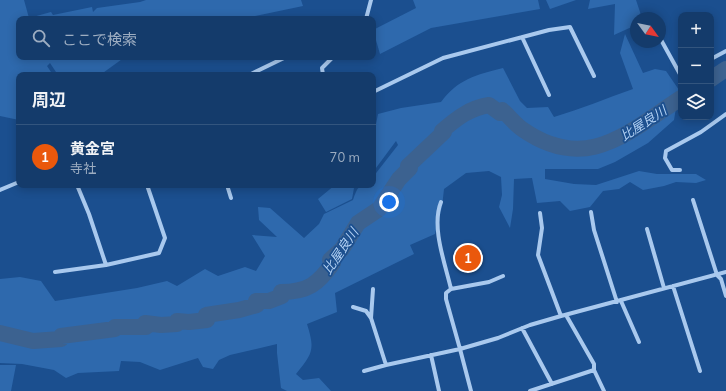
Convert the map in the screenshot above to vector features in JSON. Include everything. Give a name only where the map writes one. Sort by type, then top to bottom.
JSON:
[{"type":"street","points":[[367,16],[371,0]]},
{"type":"street","points":[[376,91],[443,58],[549,30],[570,27],[594,76]]},
{"type":"street","points":[[522,37],[549,96]]},
{"type":"street","points":[[666,48],[678,71]]},
{"type":"street","points":[[714,57],[726,51]]},
{"type":"street","points":[[255,72],[280,60]]},
{"type":"street","points":[[323,72],[322,68],[330,60]]},
{"type":"street","points":[[680,170],[672,170],[665,158],[666,151],[701,132],[726,114]]},
{"type":"street","points":[[0,190],[16,183]]},
{"type":"street","points":[[78,188],[89,214],[106,265]]},
{"type":"street","points":[[55,272],[106,265],[160,253],[165,238],[149,188]]},
{"type":"street","points":[[228,188],[231,198]]},
{"type":"street","points":[[693,200],[717,275],[721,279],[726,296]]},
{"type":"street","points":[[442,202],[437,217],[438,229],[451,289]]},
{"type":"street","points":[[591,212],[594,230],[616,302]]},
{"type":"street","points":[[540,213],[542,228],[538,255],[563,316],[594,364],[594,370],[604,391]]},
{"type":"street","points":[[647,229],[664,288]]},
{"type":"street","points":[[364,371],[498,338],[522,328],[563,316],[726,272]]},
{"type":"street","points":[[471,391],[446,299],[446,293],[451,289],[489,282],[503,276]]},
{"type":"street","points":[[673,286],[700,371]]},
{"type":"street","points":[[373,289],[372,318],[386,366]]},
{"type":"street","points":[[622,301],[638,342]]},
{"type":"street","points":[[353,307],[366,311],[372,318]]},
{"type":"street","points":[[522,328],[552,384]]},
{"type":"street","points":[[431,355],[439,391]]},
{"type":"street","points":[[530,391],[594,370]]},
{"type":"shaded area","points":[[0,0],[24,0],[28,16],[16,16],[16,60],[121,60],[104,72],[56,72],[50,63],[47,66],[51,72],[16,72],[16,119],[0,116]]},
{"type":"shaded area","points":[[146,0],[301,0],[303,6],[255,16],[36,16],[51,12],[53,15],[92,7],[93,12],[97,8]]},
{"type":"shaded area","points":[[413,0],[538,0],[540,9],[431,28],[380,54],[376,40],[376,28],[416,8]]},
{"type":"shaded area","points":[[546,0],[576,0],[550,9]]},
{"type":"shaded area","points":[[590,0],[636,0],[640,12],[630,12],[630,28],[614,35],[615,4],[588,9]]},
{"type":"shaded area","points":[[625,34],[630,48],[631,48],[643,73],[655,69],[666,71],[678,89],[674,120],[648,143],[615,162],[598,169],[545,169],[545,179],[574,184],[596,185],[639,171],[657,174],[696,174],[706,180],[696,183],[676,182],[643,190],[630,182],[619,189],[603,191],[590,207],[570,211],[560,201],[537,203],[532,178],[514,179],[513,209],[510,228],[499,207],[502,195],[501,177],[489,171],[466,173],[444,189],[442,207],[435,234],[410,245],[414,254],[335,293],[337,312],[307,324],[312,346],[311,351],[306,361],[296,374],[303,380],[319,378],[331,391],[287,391],[281,388],[277,344],[230,355],[219,360],[213,369],[203,367],[198,358],[160,370],[140,362],[121,361],[119,371],[78,373],[66,378],[54,370],[22,364],[0,363],[0,279],[20,277],[41,281],[55,301],[137,288],[167,281],[177,286],[205,269],[218,276],[245,267],[256,271],[265,256],[252,235],[277,237],[259,220],[258,207],[270,208],[304,238],[319,224],[324,214],[353,200],[358,188],[376,188],[376,173],[398,145],[396,141],[376,168],[376,124],[378,114],[401,108],[441,102],[454,88],[468,79],[503,68],[520,101],[527,108],[548,107],[554,117],[633,89],[620,53]]},
{"type":"shaded area","points":[[331,188],[354,188],[352,199],[326,212],[318,199]]},
{"type":"shaded area","points":[[0,365],[16,365],[11,391],[0,391]]},
{"type":"waterway","name":"比屋良川","points":[[714,77],[726,69]]},
{"type":"waterway","name":"比屋良川","points":[[0,333],[33,341],[61,339],[61,336],[115,329],[115,327],[146,327],[145,323],[161,325],[177,324],[177,321],[189,322],[207,320],[206,315],[239,310],[257,305],[256,301],[269,301],[282,296],[281,292],[290,292],[312,285],[333,263],[330,260],[342,249],[358,223],[379,209],[399,179],[410,168],[408,166],[444,132],[442,131],[458,118],[476,108],[489,105],[500,113],[502,110],[522,129],[545,142],[566,148],[586,148],[605,144],[624,135],[678,100]]},
{"type":"place","name":"黄金宮","points":[[468,258]]}]
